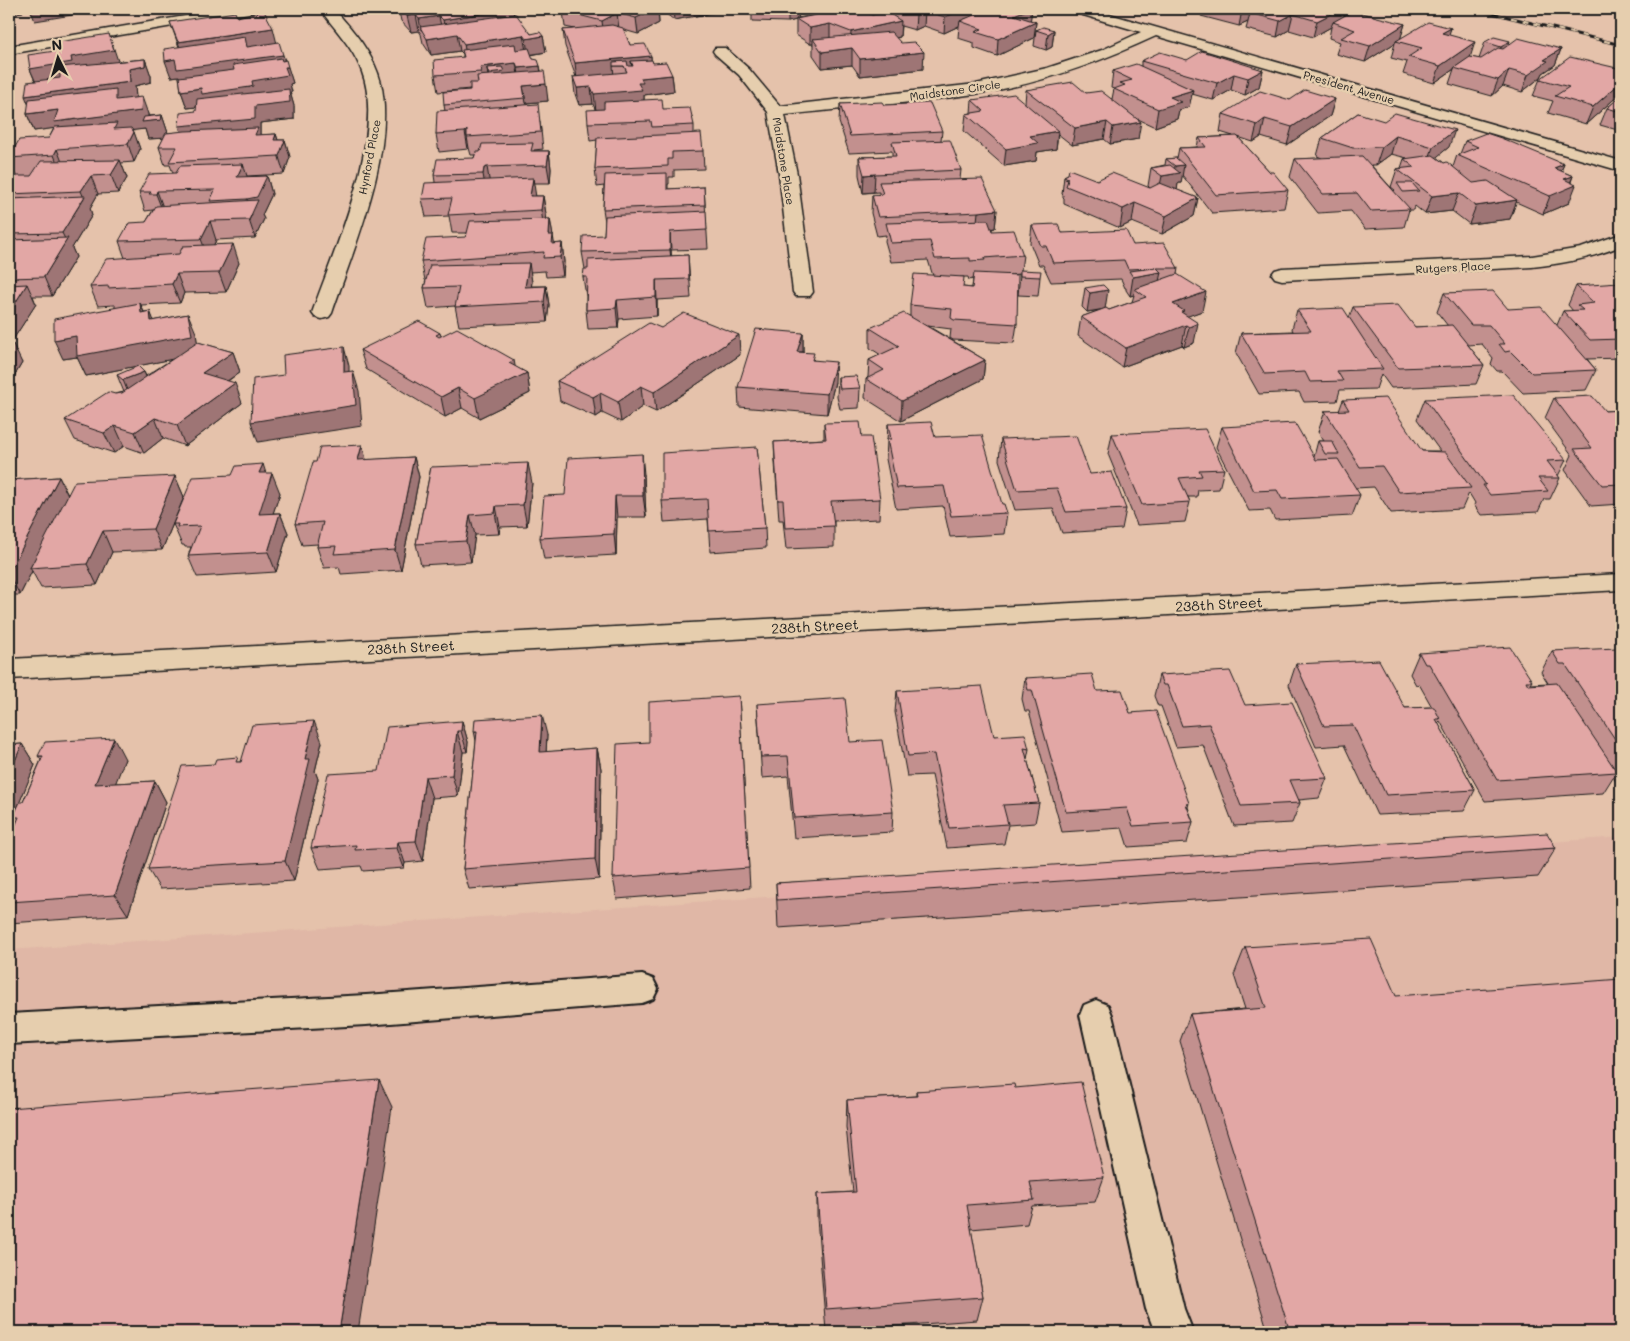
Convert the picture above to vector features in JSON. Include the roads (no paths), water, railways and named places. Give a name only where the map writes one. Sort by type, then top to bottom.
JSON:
[{"type":"street","points":[[9,50],[249,9]]},
{"type":"street","name":"Hynford Place","points":[[322,313],[366,183],[377,114],[373,83],[362,54],[327,9]]},
{"type":"street","name":"President Avenue","points":[[1078,9],[1621,166]]},
{"type":"street","name":"Maidstone Circle","points":[[776,111],[976,89],[1052,72],[1107,53],[1155,31]]},
{"type":"street","name":"Maidstone Place","points":[[720,51],[744,72],[776,111],[788,174],[803,292]]},
{"type":"street","name":"Rutgers Place","points":[[1282,274],[1438,269],[1523,263],[1576,255],[1621,240]]},
{"type":"street","name":"238th Street","points":[[9,669],[1621,582]]},
{"type":"lane","points":[[9,1029],[366,1010],[642,989]]},
{"type":"lane","points":[[1096,1015],[1165,1309],[1174,1332]]},
{"type":"railway","points":[[1476,9],[1621,45]]}]
